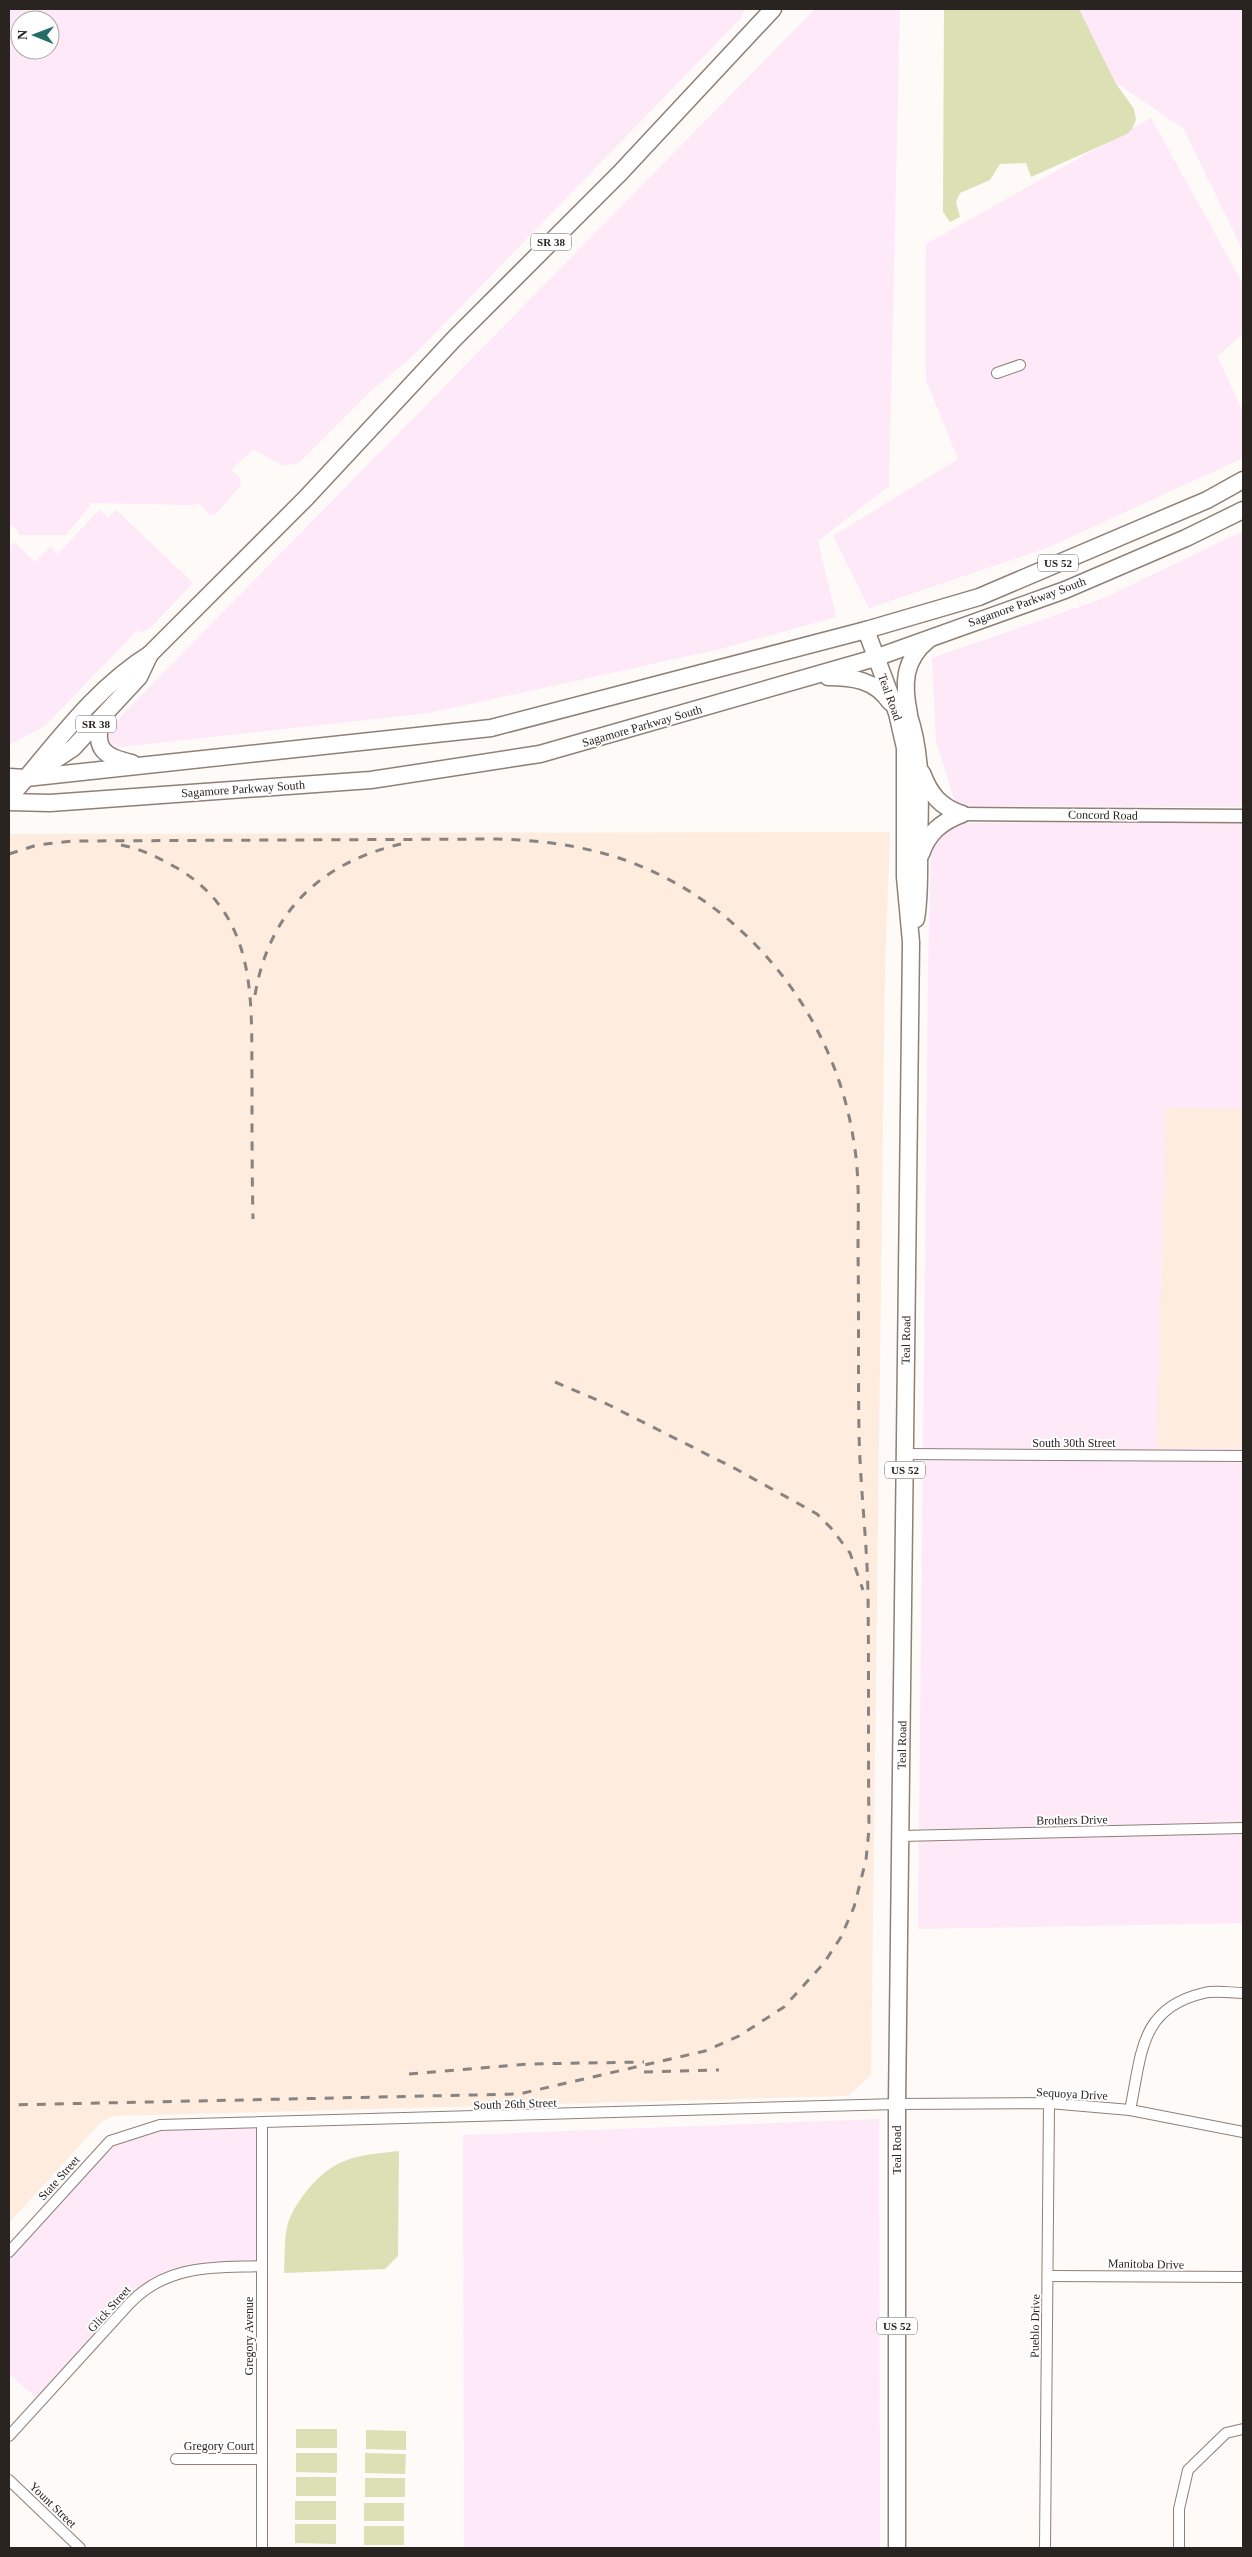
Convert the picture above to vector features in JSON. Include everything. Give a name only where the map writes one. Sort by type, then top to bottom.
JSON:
[{"type":"main road","name":"SR 38","points":[[9,800],[65,730],[113,681],[150,654],[306,498],[454,339],[620,173],[773,9]]},
{"type":"main road","name":"Sagamore Parkway South","points":[[9,777],[26,778],[491,728],[866,630],[979,596],[1207,500],[1243,480]]},
{"type":"main road","name":"Sagamore Parkway South","points":[[9,800],[50,803],[371,780],[540,754],[875,658],[1065,590],[1186,538],[1243,510]]},
{"type":"main road","name":"US 52","points":[[866,630],[875,658]]},
{"type":"main road","name":"US 52","points":[[903,713],[906,697],[906,671],[911,660],[932,638]]},
{"type":"main road","name":"SR 38","points":[[26,778],[66,753],[103,716],[139,677],[150,654]]},
{"type":"main road","name":"Teal Road","points":[[875,658],[916,738],[919,765],[919,860],[917,913],[911,942]]},
{"type":"main road","points":[[799,681],[846,677],[863,680],[886,696],[903,713]]},
{"type":"main road","name":"Teal Road","points":[[897,2548],[897,2104],[911,942],[905,877],[906,763],[903,713]]},
{"type":"main road","points":[[103,716],[98,736],[102,750],[115,759],[144,765]]},
{"type":"main road","points":[[919,765],[931,794],[942,805],[962,814]]},
{"type":"main road","points":[[919,860],[924,846],[934,830],[947,820],[962,814]]},
{"type":"street","points":[[997,373],[1020,365]]},
{"type":"street","name":"Concord Road","points":[[962,814],[1243,816]]},
{"type":"street","name":"South 30th Street","points":[[905,1454],[1243,1456]]},
{"type":"street","name":"Brothers Drive","points":[[901,1836],[1243,1828]]},
{"type":"street","points":[[1130,2110],[1148,2031],[1160,2013],[1180,2001],[1206,1992],[1243,1993]]},
{"type":"street","name":"Sequoya Drive","points":[[897,2104],[1048,2104],[1130,2110],[1243,2132]]},
{"type":"street","name":"South 26th Street","points":[[136,2132],[160,2125],[262,2124],[897,2104]]},
{"type":"street","name":"Pueblo Drive","points":[[1044,2548],[1048,2276],[1048,2104]]},
{"type":"street","name":"Gregory Avenue","points":[[262,2124],[262,2548]]},
{"type":"street","name":"State Street","points":[[9,2252],[99,2151],[110,2141],[136,2132]]},
{"type":"street","name":"Glick Street","points":[[9,2436],[130,2303],[153,2284],[171,2275],[194,2269],[262,2266]]},
{"type":"street","name":"Manitoba Drive","points":[[1048,2276],[1243,2277]]},
{"type":"street","points":[[1179,2548],[1179,2509],[1188,2470],[1226,2433],[1243,2429]]},
{"type":"street","name":"Gregory Court","points":[[176,2459],[262,2459]]},
{"type":"street","name":"Yount Street","points":[[9,2480],[80,2548]]},
{"type":"shaded area","points":[[9,9],[746,9],[740,19],[413,356],[372,390],[299,463],[283,466],[253,449],[231,470],[240,478],[241,485],[216,514],[209,515],[200,504],[92,503],[66,535],[19,535],[17,529],[9,524]]},
{"type":"shaded area","points":[[815,9],[900,9],[889,486],[818,541],[836,617],[720,649],[429,713],[120,747],[112,744],[107,735],[124,713]]},
{"type":"shaded area","points":[[1073,9],[1243,9],[1243,251],[1184,129],[1105,75]]},
{"type":"shaded area","points":[[1151,118],[1243,284],[1243,334],[1217,356],[1243,412],[1243,458],[1047,548],[869,608],[833,536],[958,459],[926,380],[926,244]]},
{"type":"shaded area","points":[[99,510],[108,518],[116,510],[193,583],[150,628],[143,632],[136,631],[45,726],[9,745],[9,548],[14,542],[35,562],[50,547],[58,554]]},
{"type":"shaded area","points":[[1243,531],[1243,807],[956,806],[936,741],[932,658],[1102,599]]},
{"type":"shaded area","points":[[1243,822],[1243,1109],[1166,1108],[1158,1448],[1243,1448],[1243,1923],[918,1929],[928,968],[931,854],[938,832],[959,823]]},
{"type":"shaded area","points":[[890,832],[885,968],[871,2075],[848,2096],[114,2116],[101,2122],[9,2223],[9,834]]},
{"type":"shaded area","points":[[1166,1108],[1243,1109],[1243,1448],[1157,1448]]},
{"type":"shaded area","points":[[879,2119],[880,2548],[464,2548],[463,2135]]},
{"type":"shaded area","points":[[262,2124],[262,2266],[194,2269],[153,2284],[41,2402],[9,2374],[9,2252],[99,2151],[160,2125]]},
{"type":"green space","points":[[944,9],[1079,9],[1115,82],[1134,109],[1136,120],[1132,129],[1127,134],[1031,177],[1026,163],[1000,164],[990,180],[960,193],[956,202],[960,217],[950,222],[943,212]]},
{"type":"green space","points":[[399,2151],[398,2256],[385,2269],[284,2273],[285,2238],[288,2222],[299,2201],[316,2181],[336,2165],[346,2160]]},
{"type":"green space","points":[[296,2429],[337,2429],[337,2448],[296,2448]]},
{"type":"green space","points":[[366,2430],[406,2431],[406,2450],[366,2449]]},
{"type":"green space","points":[[296,2453],[337,2453],[337,2473],[296,2472]]},
{"type":"green space","points":[[365,2453],[406,2454],[405,2474],[365,2473]]},
{"type":"green space","points":[[296,2477],[336,2477],[336,2496],[296,2496]]},
{"type":"green space","points":[[365,2478],[405,2478],[405,2497],[365,2497]]},
{"type":"green space","points":[[295,2501],[336,2501],[336,2520],[295,2520]]},
{"type":"green space","points":[[364,2503],[404,2503],[404,2521],[364,2521]]},
{"type":"green space","points":[[295,2524],[336,2524],[336,2544],[295,2543]]},
{"type":"green space","points":[[364,2526],[404,2526],[404,2545],[364,2545]]},
{"type":"railway","points":[[9,854],[37,845],[72,841],[497,839],[557,844],[587,849],[616,857],[662,876],[704,901],[742,931],[775,967],[804,1006],[827,1049],[843,1095],[856,1156],[858,1197],[859,1432],[868,1594],[869,1829],[866,1860],[854,1907],[841,1937],[824,1963],[784,2007],[739,2036],[705,2051],[519,2094],[9,2105]]},
{"type":"railway","points":[[255,995],[262,965],[272,939],[286,916],[303,896],[323,878],[346,864],[401,844]]},
{"type":"railway","points":[[121,845],[143,851],[164,861],[204,888],[223,911],[237,936],[245,963],[251,1021],[253,1219]]},
{"type":"railway","points":[[555,1382],[607,1404],[736,1469],[817,1514],[831,1528],[850,1553],[863,1590]]},
{"type":"railway","points":[[409,2074],[528,2064],[644,2062]]},
{"type":"railway","points":[[644,2072],[719,2070]]}]
